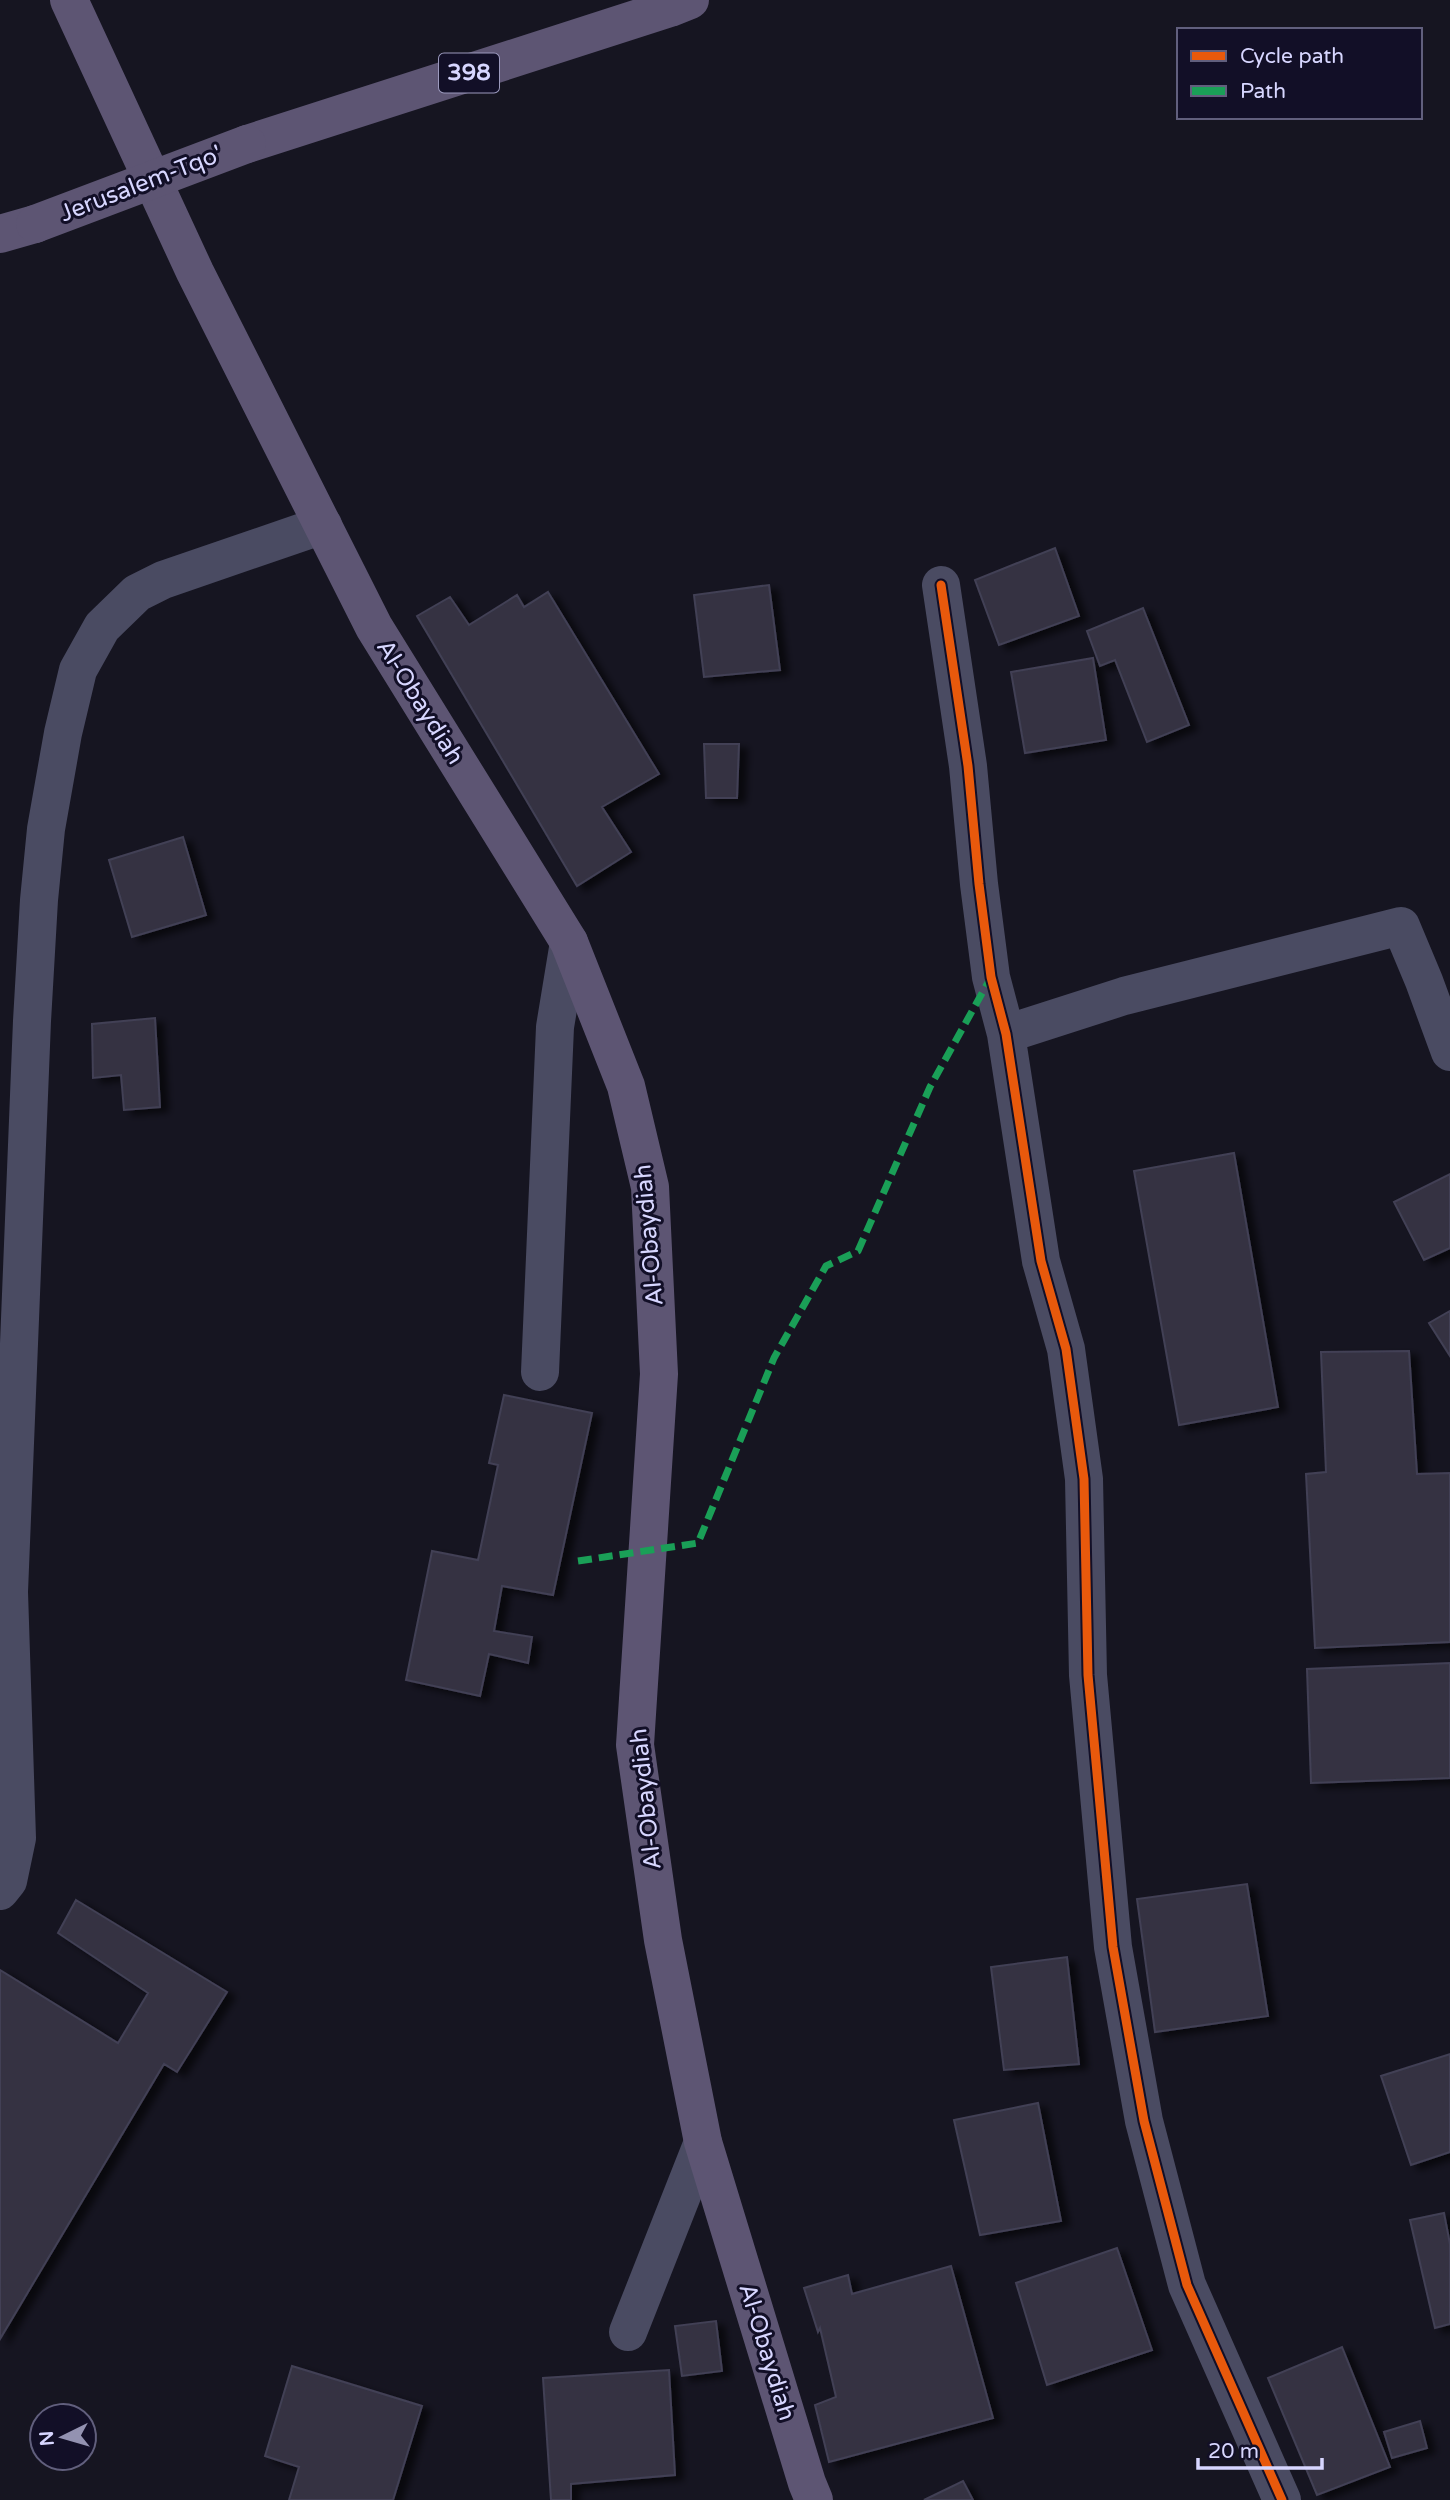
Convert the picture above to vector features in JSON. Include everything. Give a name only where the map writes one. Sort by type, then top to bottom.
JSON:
[{"type":"main road","name":"Al-Obaydiah","points":[[69,0],[195,272],[374,627],[569,942],[626,1086],[650,1187],[659,1374],[635,1745],[663,1940],[703,2142],[814,2500]]},
{"type":"main road","name":"Jerusalem-Tqo'","points":[[18,229],[247,144],[676,3]]},
{"type":"street","points":[[0,1891],[8,1881],[18,1838],[9,1592],[39,900],[46,829],[63,733],[78,670],[102,627],[137,593],[163,580],[323,525]]},
{"type":"street","points":[[941,585],[968,765],[991,976],[1006,1034],[1041,1261],[1066,1349],[1084,1479],[1088,1675],[1113,1947],[1144,2121],[1187,2285],[1282,2500]]},
{"type":"street","points":[[1006,1034],[1124,996],[1401,926],[1450,1052]]},
{"type":"street","points":[[540,1372],[555,1027],[569,942]]},
{"type":"street","points":[[628,2332],[703,2142]]},
{"type":"building","points":[[1055,548],[1079,616],[999,645],[975,580]]},
{"type":"building","points":[[769,585],[780,670],[704,677],[694,595]]},
{"type":"building","points":[[548,592],[659,774],[602,807],[631,852],[577,886],[417,616],[450,597],[469,625],[517,595],[524,607]]},
{"type":"building","points":[[1143,608],[1189,725],[1147,742],[1115,660],[1100,666],[1087,631]]},
{"type":"building","points":[[1093,658],[1106,740],[1025,753],[1011,672]]},
{"type":"building","points":[[704,744],[739,744],[737,798],[706,798]]},
{"type":"building","points":[[183,837],[206,915],[132,937],[109,860]]},
{"type":"building","points":[[155,1018],[160,1107],[124,1110],[121,1075],[93,1078],[92,1024]]},
{"type":"building","points":[[1234,1153],[1278,1407],[1179,1425],[1134,1171]]},
{"type":"building","points":[[1450,1174],[1450,1248],[1424,1260],[1394,1202]]},
{"type":"building","points":[[1450,1311],[1450,1356],[1429,1323]]},
{"type":"building","points":[[1409,1351],[1417,1474],[1450,1473],[1450,1642],[1315,1648],[1306,1474],[1326,1472],[1321,1352]]},
{"type":"building","points":[[504,1395],[592,1413],[553,1595],[502,1586],[494,1631],[532,1637],[528,1663],[489,1654],[480,1696],[406,1680],[432,1551],[478,1560],[498,1465],[489,1463]]},
{"type":"building","points":[[1450,1663],[1450,1778],[1311,1783],[1307,1669]]},
{"type":"building","points":[[1247,1884],[1268,2016],[1155,2032],[1137,1899]]},
{"type":"building","points":[[76,1900],[227,1992],[177,2072],[164,2064],[0,2339],[0,1970],[118,2043],[148,1993],[58,1933]]},
{"type":"building","points":[[1067,1957],[1079,2064],[1004,2070],[991,1967]]},
{"type":"building","points":[[1450,2054],[1450,2152],[1411,2165],[1381,2076]]},
{"type":"building","points":[[1038,2103],[1061,2221],[980,2235],[954,2120]]},
{"type":"building","points":[[1444,2213],[1450,2244],[1450,2324],[1435,2328],[1410,2220]]},
{"type":"building","points":[[1117,2248],[1152,2350],[1047,2385],[1016,2283]]},
{"type":"building","points":[[951,2266],[993,2418],[829,2462],[815,2405],[836,2397],[820,2328],[818,2332],[804,2288],[848,2275],[852,2294]]},
{"type":"building","points":[[716,2321],[722,2371],[682,2376],[675,2326]]},
{"type":"building","points":[[1342,2347],[1390,2467],[1317,2495],[1268,2378]]},
{"type":"building","points":[[292,2366],[422,2406],[393,2500],[289,2500],[299,2467],[265,2456]]},
{"type":"building","points":[[669,2370],[675,2475],[571,2484],[571,2500],[551,2500],[543,2378]]},
{"type":"building","points":[[1420,2421],[1427,2448],[1392,2458],[1384,2432]]},
{"type":"building","points":[[963,2481],[973,2500],[924,2500]]},
{"type":"marked path","points":[[578,1561],[698,1543],[774,1358],[826,1266],[858,1251],[930,1087],[991,977]]},
{"type":"cycle path","points":[[941,585],[968,766],[991,977],[1006,1034],[1041,1261],[1066,1349],[1084,1479],[1088,1675],[1113,1947],[1144,2121],[1187,2285],[1282,2500]]}]
